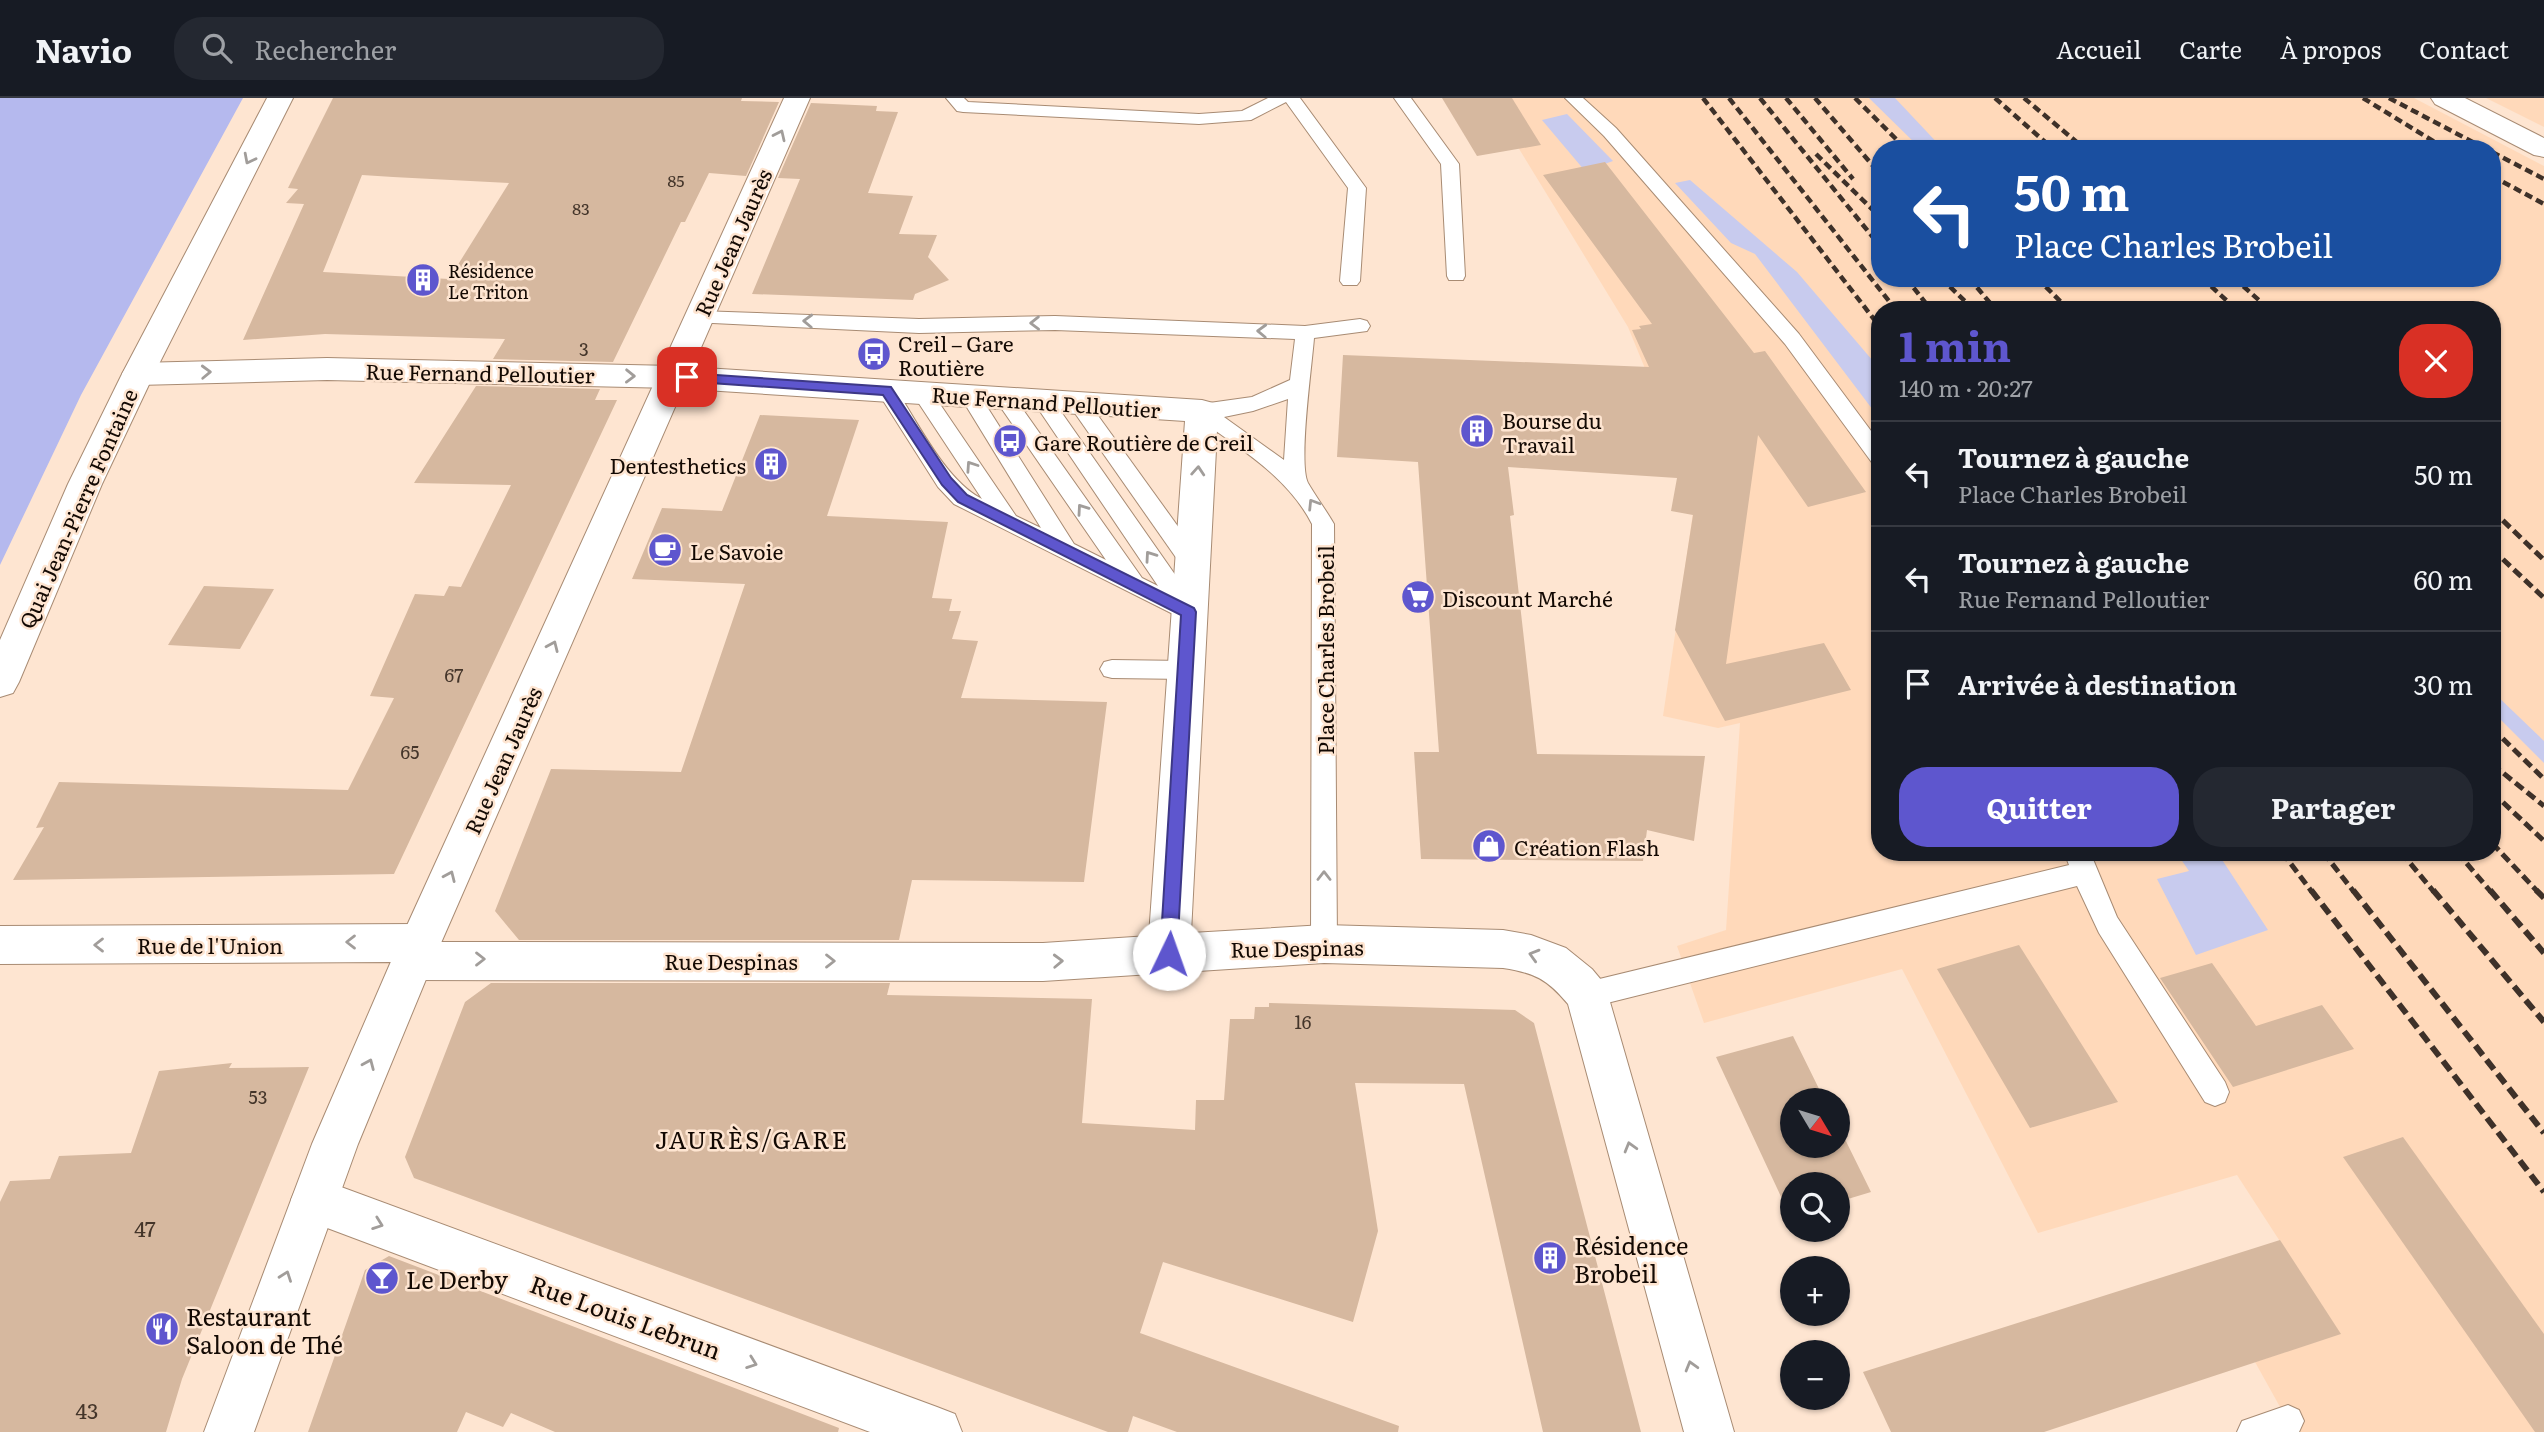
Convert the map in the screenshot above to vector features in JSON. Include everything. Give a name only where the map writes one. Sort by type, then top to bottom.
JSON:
[{"type":"street","name":"Quai Jean-Pierre Fontaine","points":[[0,682],[85,484],[138,374],[281,98]]},
{"type":"street","name":"Rue Jean Jaurès","points":[[229,1432],[314,1200],[416,952],[797,98]]},
{"type":"street","points":[[2444,98],[2544,149]]},
{"type":"street","name":"Rue Fernand Pelloutier","points":[[138,374],[327,369],[673,377],[1202,411]]},
{"type":"street","points":[[1169,954],[1202,411]]},
{"type":"street","name":"Rue Despinas","points":[[416,952],[1043,962],[1324,944],[1530,952],[1556,962],[1571,974],[1587,995],[1710,1432]]},
{"type":"street","name":"Rue de l'Union","points":[[0,946],[416,952]]},
{"type":"street","name":"Rue Louis Lebrun","points":[[314,1200],[937,1432]]},
{"type":"lane","points":[[954,98],[964,107],[1199,119],[1245,116],[1281,98]]},
{"type":"lane","points":[[1291,98],[1357,188],[1350,281]]},
{"type":"lane","points":[[1402,98],[1450,164],[1456,276]]},
{"type":"lane","points":[[1573,98],[1610,132],[1792,339],[1871,447]]},
{"type":"lane","points":[[699,317],[919,326],[1055,323],[1305,333],[1360,326]]},
{"type":"lane","points":[[1296,481],[1294,442],[1305,333]]},
{"type":"lane","points":[[1202,411],[1245,406],[1286,392],[1300,383]]},
{"type":"lane","points":[[887,391],[954,491],[971,503],[1189,612]]},
{"type":"lane","points":[[922,393],[1009,522]]},
{"type":"lane","points":[[970,396],[1067,551]]},
{"type":"lane","points":[[1005,399],[1135,585]]},
{"type":"lane","points":[[1043,401],[1189,612]]},
{"type":"lane","points":[[1079,404],[1192,563]]},
{"type":"lane","name":"Place Charles Brobeil","points":[[1202,411],[1296,481],[1316,508],[1323,524],[1324,944]]},
{"type":"lane","points":[[1112,669],[1186,670]]},
{"type":"lane","points":[[1587,995],[2081,863],[2108,925],[2215,1092]]},
{"type":"lane","points":[[2253,1432],[2288,1421]]},
{"type":"shaded area","points":[[0,98],[243,98],[81,395],[0,565]]},
{"type":"shaded area","points":[[1488,98],[2414,98],[2494,140],[1871,140],[1871,287],[2501,287],[2501,144],[2544,166],[2544,1432],[2294,1432],[2255,1362],[2340,1334],[2237,1175],[2038,1233],[1902,969],[1704,1023],[1677,946],[1726,930],[1740,723],[1718,728],[1663,716],[1696,493],[1628,327]]},
{"type":"shaded area","points":[[1869,98],[1895,98],[1935,140],[1912,140]]},
{"type":"shaded area","points":[[2486,98],[2544,98],[2544,127]]},
{"type":"shaded area","points":[[1567,114],[1613,161],[1585,171],[1542,120]]},
{"type":"shaded area","points":[[1690,180],[1797,272],[1871,359],[1871,407],[1755,254],[1731,243],[1675,183]]},
{"type":"shaded area","points":[[2501,700],[2544,741],[2544,763],[2501,720]]},
{"type":"shaded area","points":[[2182,861],[2223,861],[2268,930],[2196,955],[2157,879],[2189,871]]},
{"type":"building","points":[[333,98],[742,98],[741,101],[779,102],[746,176],[709,173],[685,222],[681,222],[613,362],[493,359],[505,339],[325,334],[243,340],[304,204],[286,203],[298,189],[288,188]],"holes":[[[362,175],[509,183],[449,279],[323,272]]]},
{"type":"building","points":[[1442,98],[1512,98],[1541,145],[1477,156]]},
{"type":"building","points":[[811,103],[877,106],[876,111],[898,112],[868,193],[913,196],[899,234],[937,235],[928,257],[949,280],[915,294],[913,300],[752,294],[800,179],[778,178]]},
{"type":"building","points":[[1605,162],[1754,353],[1765,351],[1866,492],[1808,507],[1758,435],[1726,664],[1824,643],[1851,690],[1725,721],[1675,630],[1693,515],[1671,511],[1677,478],[1508,467],[1514,515],[1510,516],[1537,754],[1705,756],[1694,841],[1647,830],[1643,861],[1421,859],[1414,752],[1439,752],[1418,462],[1337,457],[1343,355],[1649,367],[1632,330],[1652,324],[1543,175]]},
{"type":"building","points":[[476,386],[600,389],[595,400],[617,400],[394,874],[13,880],[44,827],[36,828],[59,782],[348,790],[394,698],[370,696],[415,594],[444,596],[449,586],[461,587],[511,485],[414,483]]},
{"type":"building","points":[[760,415],[859,420],[827,516],[948,522],[932,598],[952,599],[949,611],[961,611],[952,639],[978,641],[961,698],[1107,702],[1084,882],[912,880],[899,940],[519,940],[495,911],[551,769],[681,772],[745,584],[632,579],[662,508],[722,511]]},
{"type":"building","points":[[204,586],[274,589],[240,649],[168,645]]},
{"type":"building","points":[[2019,945],[2118,1102],[2030,1128],[1937,969]]},
{"type":"building","points":[[2212,963],[2256,1026],[2322,1005],[2354,1049],[2233,1087],[2160,978]]},
{"type":"building","points":[[491,983],[890,983],[887,995],[1092,999],[1082,1123],[1195,1130],[1196,1100],[1224,1100],[1230,1019],[1254,1019],[1255,1007],[1269,1007],[1269,1003],[1515,1010],[1534,1023],[1641,1432],[1543,1432],[1464,1084],[1355,1083],[1378,1231],[1353,1322],[1163,1262],[1140,1333],[1399,1426],[1398,1432],[1177,1432],[1133,1416],[1128,1432],[1108,1432],[414,1178],[405,1157],[465,1002]]},
{"type":"building","points":[[1793,1036],[1819,1088],[1780,1088],[1780,1158],[1850,1158],[1850,1149],[1871,1192],[1850,1198],[1850,1172],[1780,1172],[1780,1195],[1716,1057]]},
{"type":"building","points":[[232,1063],[229,1068],[309,1067],[182,1379],[166,1432],[0,1432],[0,1202],[10,1181],[50,1179],[59,1156],[131,1153],[159,1071]]},
{"type":"building","points":[[2403,1137],[2544,1334],[2544,1432],[2535,1432],[2343,1157]]},
{"type":"building","points":[[2280,1240],[2341,1334],[2044,1432],[1891,1432],[1863,1372]]},
{"type":"building","points":[[389,1256],[839,1428],[838,1432],[555,1432],[511,1413],[503,1427],[466,1412],[457,1432],[308,1432],[365,1270]]},
{"type":"railway","points":[[1703,98],[1871,315]]},
{"type":"railway","points":[[1729,98],[1871,278]]},
{"type":"railway","points":[[1760,98],[1871,235]]},
{"type":"railway","points":[[1786,98],[1853,179]]},
{"type":"railway","points":[[1815,98],[1871,163]]},
{"type":"railway","points":[[1855,98],[1897,140]]},
{"type":"railway","points":[[1995,98],[2043,140]]},
{"type":"railway","points":[[2024,98],[2074,140]]},
{"type":"railway","points":[[2363,98],[2431,140]]},
{"type":"railway","points":[[2389,98],[2469,140]]},
{"type":"railway","points":[[1816,154],[1871,208]]},
{"type":"railway","points":[[2501,157],[2544,179]]},
{"type":"railway","points":[[2501,181],[2544,204]]},
{"type":"railway","points":[[1878,287],[1889,301]]},
{"type":"railway","points":[[1913,287],[1924,301]]},
{"type":"railway","points":[[1950,287],[1965,301]]},
{"type":"railway","points":[[1977,287],[1988,301]]},
{"type":"railway","points":[[2046,287],[2060,301]]},
{"type":"railway","points":[[2212,287],[2227,301]]},
{"type":"railway","points":[[2244,287],[2260,301]]},
{"type":"railway","points":[[2501,519],[2544,560]]},
{"type":"railway","points":[[2501,557],[2544,598]]},
{"type":"railway","points":[[2501,737],[2544,779]]},
{"type":"railway","points":[[2501,771],[2544,806]]},
{"type":"railway","points":[[2501,800],[2544,841]]},
{"type":"railway","points":[[2501,853],[2538,892]]},
{"type":"railway","points":[[2289,861],[2312,892]]},
{"type":"railway","points":[[2330,861],[2354,892]]},
{"type":"railway","points":[[2408,861],[2434,892]]},
{"type":"railway","points":[[2465,861],[2491,892]]},
{"type":"railway","points":[[2311,890],[2544,1192]]},
{"type":"railway","points":[[2353,890],[2544,1133]]},
{"type":"railway","points":[[2433,890],[2544,1022]]},
{"type":"railway","points":[[2490,890],[2544,953]]},
{"type":"railway","points":[[2538,892],[2544,898]]},
{"type":"place","name":"Résidence Le Triton","points":[[423,280]]},
{"type":"place","name":"Creil – Gare Routière","points":[[874,354]]},
{"type":"place","name":"Bourse du Travail","points":[[1477,431]]},
{"type":"place","name":"Gare Routière de Creil","points":[[1010,441]]},
{"type":"place","name":"Dentesthetics","points":[[771,464]]},
{"type":"place","name":"Le Savoie","points":[[665,550]]},
{"type":"place","name":"Discount Marché","points":[[1418,597]]},
{"type":"place","name":"Création Flash","points":[[1489,846]]},
{"type":"place","name":"Résidence Brobeil","points":[[1550,1258]]},
{"type":"place","name":"Le Derby","points":[[382,1278]]},
{"type":"place","name":"Restaurant Saloon de Thé","points":[[162,1329]]},
{"type":"district","name":"JAURÈS/GARE","points":[[752,1138]]},
{"type":"route","points":[[687,377],[887,391],[946,482],[962,498],[1189,612],[1169,954]]}]
